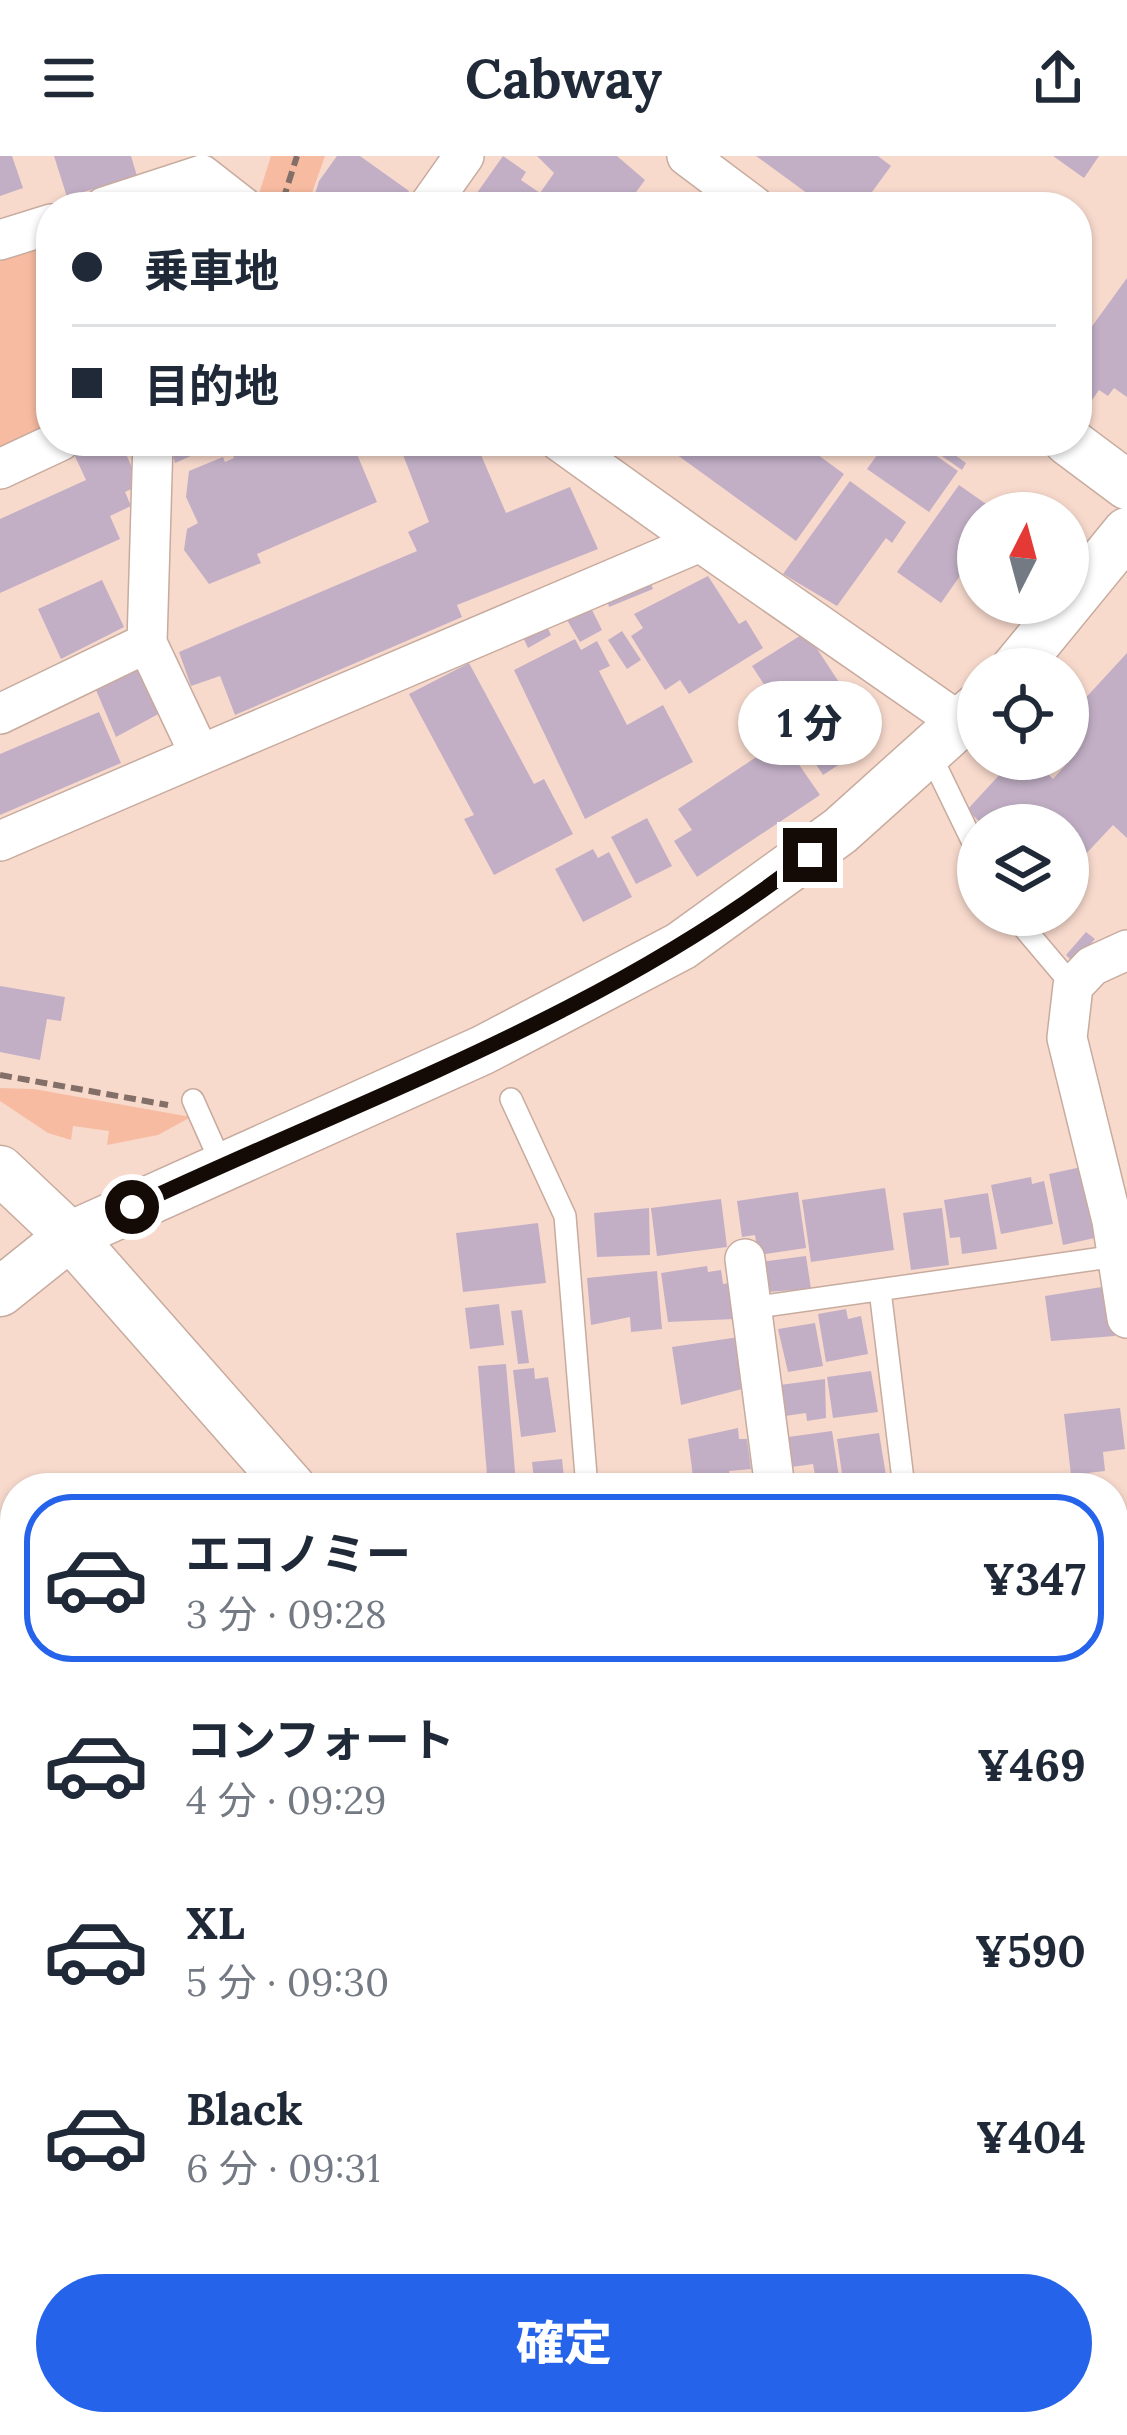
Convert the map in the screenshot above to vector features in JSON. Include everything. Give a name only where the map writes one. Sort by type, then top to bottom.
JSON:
[{"type":"street","points":[[439,192],[464,156]]},
{"type":"street","points":[[687,156],[735,192]]},
{"type":"street","points":[[150,192],[202,175],[224,192]]},
{"type":"street","points":[[0,240],[36,229]]},
{"type":"street","points":[[0,469],[36,452]]},
{"type":"street","points":[[153,456],[147,644],[200,755]]},
{"type":"street","points":[[0,1292],[70,1236],[483,1050],[681,946],[750,902],[957,728],[581,456]]},
{"type":"street","points":[[1088,456],[1127,485]]},
{"type":"street","points":[[1032,648],[1127,532]]},
{"type":"street","points":[[0,841],[700,542]]},
{"type":"street","points":[[0,714],[147,644]]},
{"type":"street","points":[[1127,950],[1092,966],[1072,986],[1067,1038],[1118,1256],[1127,1318]]},
{"type":"street","points":[[0,1170],[70,1236],[279,1473]]},
{"type":"street","points":[[745,1259],[773,1473]]},
{"type":"lane","points":[[1030,936],[1072,986]]},
{"type":"lane","points":[[512,1099],[565,1216],[586,1473]]},
{"type":"lane","points":[[196,1105],[223,1165]]},
{"type":"lane","points":[[751,1308],[1118,1256]]},
{"type":"lane","points":[[880,1290],[902,1473]]},
{"type":"path","points":[[286,192],[297,156]]},
{"type":"path","points":[[0,1076],[196,1105]]},
{"type":"shaded area","points":[[271,156],[325,156],[312,192],[260,192]]},
{"type":"shaded area","points":[[36,229],[36,449],[0,469],[0,240]]},
{"type":"shaded area","points":[[0,1088],[34,1089],[191,1117],[158,1135],[107,1145],[109,1131],[73,1126],[71,1140],[48,1133],[0,1101]]},
{"type":"building","points":[[0,156],[12,156],[23,188],[0,196]]},
{"type":"building","points":[[54,156],[131,156],[137,176],[84,192],[65,192]]},
{"type":"building","points":[[337,156],[360,156],[409,191],[316,192]]},
{"type":"building","points":[[503,156],[526,172],[521,180],[539,192],[478,192]]},
{"type":"building","points":[[537,156],[617,156],[645,180],[636,192],[541,192],[554,173]]},
{"type":"building","points":[[756,156],[878,156],[891,166],[872,192],[805,192]]},
{"type":"building","points":[[1053,156],[1099,156],[1084,178]]},
{"type":"building","points":[[1127,278],[1127,397],[1114,388],[1108,396],[1099,390],[1092,400],[1092,326]]},
{"type":"building","points":[[75,456],[127,456],[140,485],[125,492],[131,506],[110,516],[120,539],[0,593],[0,519],[86,480]]},
{"type":"building","points":[[358,456],[377,502],[257,554],[261,563],[209,584],[184,550],[187,529],[198,523],[186,497],[189,471],[223,457],[225,462]]},
{"type":"building","points":[[403,456],[481,456],[506,513],[570,487],[598,549],[457,605],[462,617],[235,715],[220,676],[191,686],[179,652],[417,551],[408,532],[429,522]]},
{"type":"building","points":[[679,456],[819,456],[844,474],[796,541]]},
{"type":"building","points":[[876,456],[936,456],[958,471],[929,512],[867,469]]},
{"type":"building","points":[[942,456],[956,456],[966,463],[962,470]]},
{"type":"building","points":[[850,481],[906,522],[892,543],[886,538],[837,606],[783,574]]},
{"type":"building","points":[[959,485],[969,492],[957,492],[957,580],[941,603],[897,572]]},
{"type":"building","points":[[708,576],[739,624],[746,620],[763,648],[689,694],[680,680],[665,690],[631,636],[643,628],[634,614]]},
{"type":"building","points":[[102,580],[124,627],[61,659],[38,609]]},
{"type":"building","points":[[650,581],[653,589],[609,607],[607,599]]},
{"type":"building","points":[[591,608],[602,630],[580,642],[567,620]]},
{"type":"building","points":[[545,622],[551,635],[528,648],[522,635]]},
{"type":"building","points":[[622,631],[641,660],[627,669],[608,640]]},
{"type":"building","points":[[806,632],[877,740],[823,775],[752,666]]},
{"type":"building","points":[[575,639],[581,650],[597,641],[610,666],[599,671],[627,725],[663,705],[693,762],[585,819],[514,670]]},
{"type":"building","points":[[1127,653],[1127,838],[1113,825],[1089,851],[1089,804],[973,804],[995,780],[1089,780],[1089,694]]},
{"type":"building","points":[[141,663],[162,712],[116,737],[93,683]]},
{"type":"building","points":[[469,663],[534,784],[544,779],[573,834],[494,875],[464,819],[474,815],[409,694]]},
{"type":"building","points":[[99,712],[121,763],[0,815],[0,754]]},
{"type":"building","points":[[782,740],[820,795],[697,877],[674,841],[692,830],[678,809]]},
{"type":"building","points":[[647,818],[672,866],[636,884],[611,837]]},
{"type":"building","points":[[593,849],[598,858],[609,852],[632,897],[583,922],[555,869]]},
{"type":"building","points":[[1083,936],[1095,939],[1074,963],[1066,955]]},
{"type":"building","points":[[0,986],[65,997],[61,1021],[47,1019],[40,1060],[0,1052]]},
{"type":"building","points":[[1086,1166],[1099,1237],[1063,1245],[1049,1174]]},
{"type":"building","points":[[1031,1177],[1032,1184],[1044,1181],[1053,1224],[1001,1234],[991,1185]]},
{"type":"building","points":[[885,1188],[894,1250],[811,1262],[802,1200]]},
{"type":"building","points":[[798,1192],[806,1248],[758,1255],[755,1235],[742,1237],[737,1201]]},
{"type":"building","points":[[988,1193],[997,1249],[962,1254],[960,1237],[950,1238],[944,1200]]},
{"type":"building","points":[[721,1199],[727,1247],[657,1256],[651,1208]]},
{"type":"building","points":[[649,1208],[650,1255],[597,1257],[594,1213]]},
{"type":"building","points":[[942,1208],[949,1265],[911,1270],[903,1213]]},
{"type":"building","points":[[538,1223],[546,1283],[463,1292],[456,1233]]},
{"type":"building","points":[[806,1256],[811,1289],[765,1292],[761,1262]]},
{"type":"building","points":[[707,1266],[708,1272],[721,1270],[723,1284],[729,1283],[734,1319],[668,1322],[661,1273]]},
{"type":"building","points":[[657,1271],[662,1329],[631,1332],[630,1317],[591,1325],[587,1278]]},
{"type":"building","points":[[1108,1286],[1115,1336],[1051,1341],[1045,1296]]},
{"type":"building","points":[[499,1304],[504,1345],[470,1349],[465,1308]]},
{"type":"building","points":[[846,1309],[848,1319],[861,1316],[868,1354],[826,1362],[818,1314]]},
{"type":"building","points":[[522,1310],[529,1363],[518,1364],[511,1311]]},
{"type":"building","points":[[815,1323],[823,1366],[788,1372],[778,1329]]},
{"type":"building","points":[[739,1337],[746,1388],[681,1405],[672,1347]]},
{"type":"building","points":[[506,1364],[515,1473],[487,1473],[478,1366]]},
{"type":"building","points":[[534,1368],[535,1379],[548,1377],[556,1432],[521,1437],[513,1370]]},
{"type":"building","points":[[871,1371],[878,1412],[833,1418],[827,1377]]},
{"type":"building","points":[[825,1379],[826,1418],[807,1421],[806,1413],[785,1416],[780,1385]]},
{"type":"building","points":[[1120,1408],[1125,1449],[1103,1452],[1105,1471],[1071,1473],[1064,1414]]},
{"type":"building","points":[[738,1428],[739,1439],[747,1439],[751,1469],[693,1473],[688,1439]]},
{"type":"building","points":[[832,1431],[838,1473],[815,1473],[813,1464],[792,1467],[788,1437]]},
{"type":"building","points":[[879,1433],[886,1473],[842,1473],[837,1439]]},
{"type":"building","points":[[562,1459],[563,1473],[533,1473],[532,1462]]},
{"type":"route","points":[[132,1207],[582,1001],[750,902],[810,855]]}]
